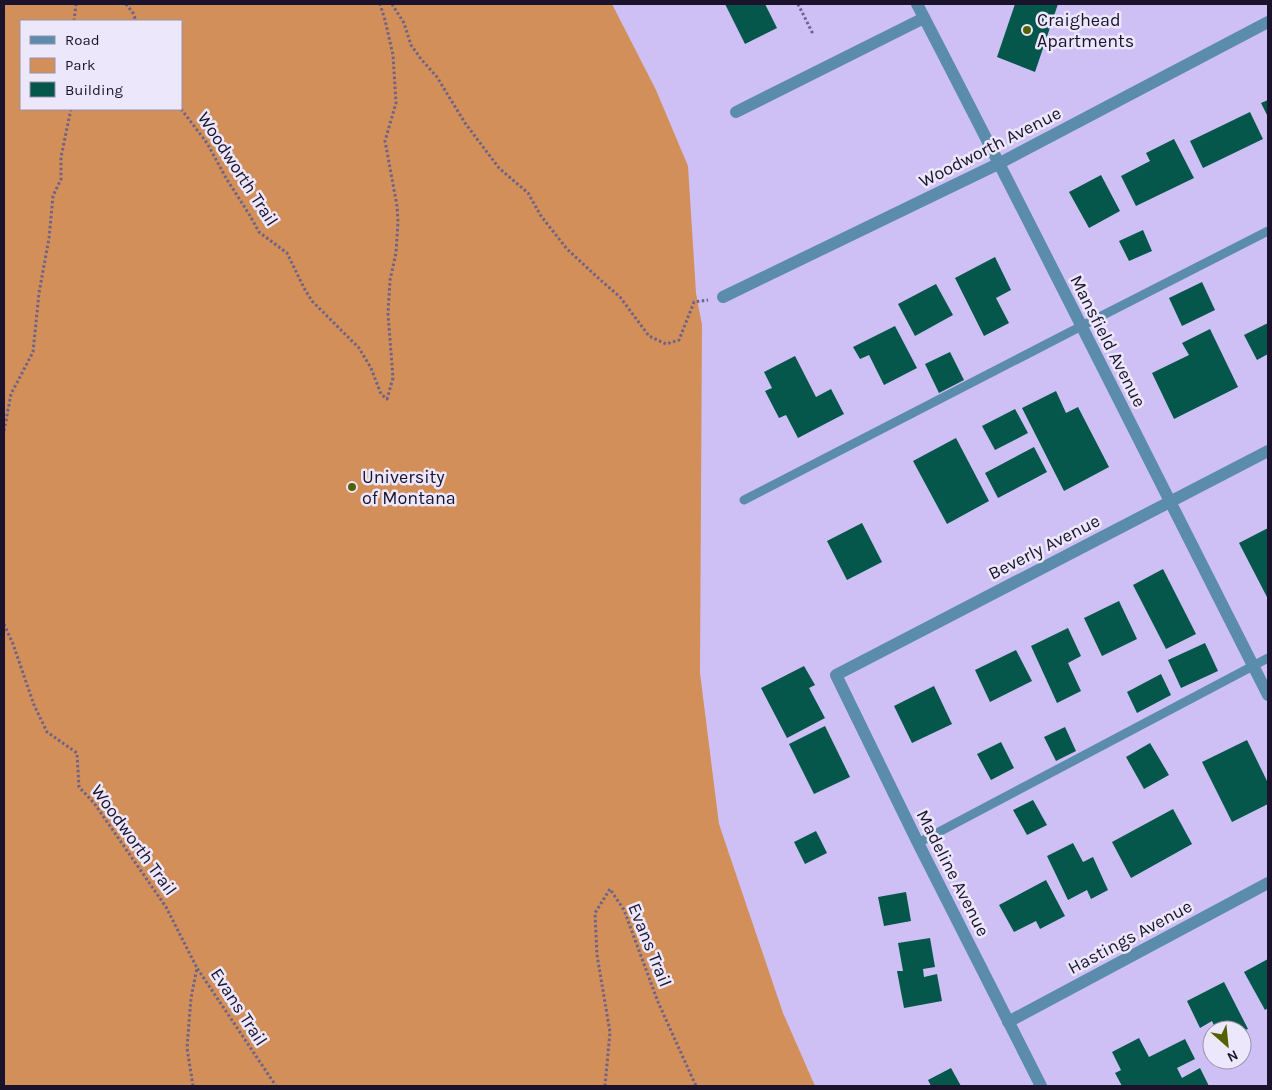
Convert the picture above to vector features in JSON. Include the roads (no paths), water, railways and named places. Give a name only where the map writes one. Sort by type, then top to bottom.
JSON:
[{"type":"street","name":"Mansfield Avenue","points":[[917,4],[1000,163],[1268,695]]},
{"type":"street","points":[[736,112],[924,18]]},
{"type":"street","name":"Woodworth Avenue","points":[[723,297],[1000,163],[1268,22]]},
{"type":"street","name":"Beverly Avenue","points":[[836,674],[1268,451]]},
{"type":"street","name":"Madeline Avenue","points":[[836,674],[918,843],[1041,1086]]},
{"type":"street","name":"Hastings Avenue","points":[[1008,1022],[1268,883]]},
{"type":"lane","points":[[744,500],[1268,232]]},
{"type":"lane","points":[[918,843],[1268,658]]},
{"type":"place","name":"Craighead Apartments","points":[[1027,30]]},
{"type":"place","name":"University of Montana","points":[[352,487]]}]
